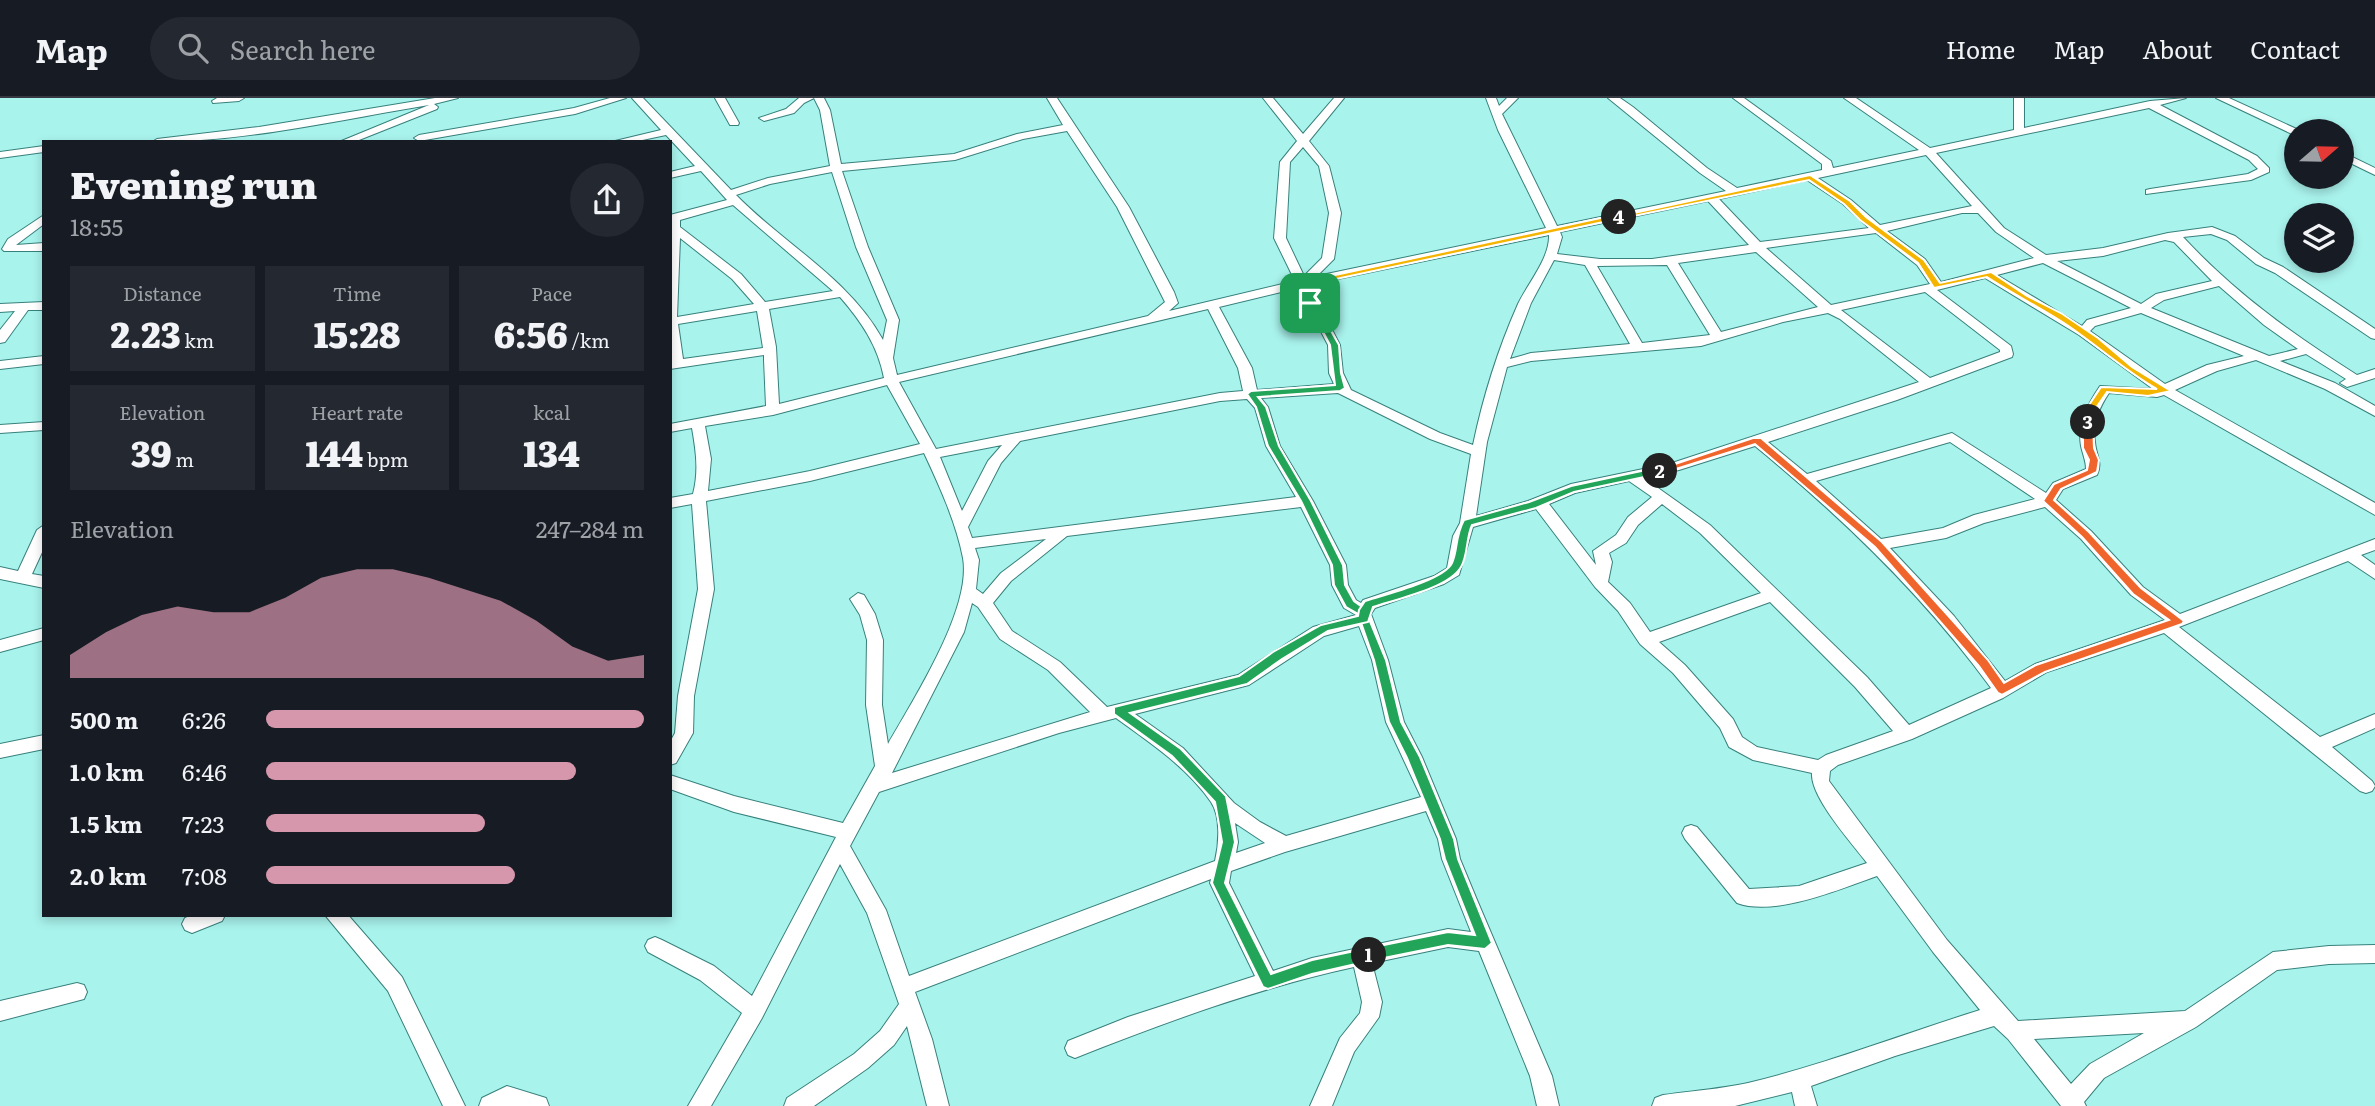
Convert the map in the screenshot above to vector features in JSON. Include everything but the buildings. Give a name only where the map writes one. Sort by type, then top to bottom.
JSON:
[{"type":"street","points":[[217,101],[239,98]]},
{"type":"street","points":[[349,140],[455,98]]},
{"type":"street","points":[[199,139],[455,98]]},
{"type":"street","points":[[424,110],[418,140],[575,111],[621,98]]},
{"type":"street","points":[[637,98],[732,197],[843,293],[865,318],[887,358],[891,380],[930,451],[961,527],[971,560],[968,591],[956,632],[755,1011],[699,1106]]},
{"type":"street","points":[[720,98],[734,123]]},
{"type":"street","points":[[764,118],[795,109],[800,101],[809,98]]},
{"type":"street","points":[[819,98],[825,110],[836,168],[862,247],[891,312],[893,326],[887,358]]},
{"type":"street","points":[[1052,98],[1124,207],[1168,292],[1172,303],[1149,319]]},
{"type":"street","points":[[1268,98],[1324,166],[1335,214],[1328,258],[1303,283]]},
{"type":"street","points":[[1339,98],[1289,155],[1283,169],[1280,238],[1310,303],[1334,345],[1340,388],[1353,399],[1445,440],[1479,452]]},
{"type":"street","points":[[1364,616],[1366,606],[1450,574],[1457,564],[1461,536],[1468,523],[1479,452],[1501,365],[1525,303],[1550,256],[1556,237],[1492,102],[1513,98]]},
{"type":"street","points":[[1601,98],[1615,99],[1699,169],[1736,192]]},
{"type":"street","points":[[1738,98],[1828,163],[1828,173]]},
{"type":"street","points":[[1849,98],[1928,152],[2007,236],[2044,259],[2142,309],[2336,389],[2375,412]]},
{"type":"street","points":[[2019,98],[2019,131]]},
{"type":"street","points":[[672,428],[773,411],[891,380],[1303,283],[2181,98]]},
{"type":"street","points":[[2221,98],[2284,127]]},
{"type":"street","points":[[2150,104],[2253,158],[2265,170],[2257,176],[2150,192]]},
{"type":"street","points":[[673,221],[768,181],[836,168],[955,157],[1021,136],[1070,127]]},
{"type":"street","points":[[626,140],[670,131]]},
{"type":"street","points":[[0,155],[42,149]]},
{"type":"street","points":[[2354,161],[2375,172]]},
{"type":"street","points":[[672,174],[704,167]]},
{"type":"street","points":[[1468,523],[1539,502],[1571,489],[1674,467],[1892,397],[1927,382],[2001,358],[2008,352],[1932,287],[1921,261],[1847,202],[1810,177]]},
{"type":"street","points":[[1711,197],[1758,247],[1827,308],[1844,316],[1927,382]]},
{"type":"street","points":[[1550,256],[1589,262],[1671,261],[1741,248],[1878,229],[1962,210],[1983,209]]},
{"type":"street","points":[[4,251],[12,241],[42,219]]},
{"type":"street","points":[[673,221],[743,281],[762,307],[772,367],[773,411]]},
{"type":"street","points":[[672,255],[673,221]]},
{"type":"street","points":[[1501,365],[1531,357],[1689,344],[1827,308],[1932,287],[2044,259],[2103,252],[2165,237],[2212,230],[2231,238],[2260,261],[2279,270],[2375,335]]},
{"type":"street","points":[[2165,237],[2178,239],[2221,282],[2268,322],[2355,379]]},
{"type":"street","points":[[4,251],[42,239]]},
{"type":"street","points":[[4,251],[42,247]]},
{"type":"street","points":[[1671,261],[1718,338]]},
{"type":"street","points":[[1589,262],[1638,347]]},
{"type":"street","points":[[1988,274],[2083,332],[2129,369],[2375,510]]},
{"type":"street","points":[[2083,332],[2091,323],[2142,309],[2160,297],[2221,282]]},
{"type":"street","points":[[672,322],[843,293]]},
{"type":"street","points":[[1212,305],[1245,368],[1251,394],[1261,407],[1273,446],[1306,501],[1338,565],[1340,585],[1350,604],[1364,616],[1380,660],[1395,722],[1413,757],[1485,943],[1541,1076],[1548,1106]]},
{"type":"street","points":[[0,308],[42,306]]},
{"type":"street","points":[[0,339],[24,307]]},
{"type":"street","points":[[672,344],[674,365],[768,351]]},
{"type":"street","points":[[1879,545],[1946,533],[1979,519],[2048,501],[2057,486],[2092,472],[2094,460],[2088,448],[2088,418],[2091,408],[2105,389],[2148,393],[2166,391],[2213,368],[2308,350]]},
{"type":"street","points":[[0,365],[42,360]]},
{"type":"street","points":[[2336,389],[2375,373]]},
{"type":"street","points":[[672,503],[930,451],[1013,440],[1220,397],[1340,388]]},
{"type":"street","points":[[672,754],[684,733],[686,696],[706,589],[699,499],[704,478],[698,424]]},
{"type":"street","points":[[0,429],[42,426]]},
{"type":"street","points":[[1805,479],[1952,437],[2048,501],[2086,535],[2137,591],[2172,623],[2366,786]]},
{"type":"street","points":[[961,527],[995,461],[1013,440]]},
{"type":"street","points":[[1757,440],[1879,545],[1983,663],[2002,690]]},
{"type":"street","points":[[1632,476],[1660,498],[1687,513],[1861,682],[1906,734]]},
{"type":"street","points":[[1599,580],[1604,569],[1601,551],[1620,539],[1633,521],[1660,498]]},
{"type":"street","points":[[966,544],[1062,534],[1306,501]]},
{"type":"street","points":[[1539,502],[1646,640],[1679,670],[1719,715],[1735,742],[1753,753],[1821,768]]},
{"type":"street","points":[[984,603],[1006,577],[1062,534]]},
{"type":"street","points":[[23,578],[42,535]]},
{"type":"street","points":[[2375,544],[2172,623],[2041,668],[2002,690],[1906,734],[1832,760],[1821,768],[1819,781],[1880,867],[1997,1015],[2015,1032],[2073,1103],[2097,1072],[2189,1020],[2273,961],[2329,955],[2375,954]]},
{"type":"street","points":[[2349,554],[2375,573]]},
{"type":"street","points":[[0,573],[42,582]]},
{"type":"street","points":[[968,591],[984,603],[1006,635],[1054,666],[1111,713],[1177,752],[1244,821],[1286,844]]},
{"type":"street","points":[[1646,640],[1772,595]]},
{"type":"street","points":[[858,599],[866,611],[877,643],[874,703],[885,770]]},
{"type":"street","points":[[875,786],[1023,737],[1243,680],[1325,628],[1364,616]]},
{"type":"street","points":[[0,646],[42,635]]},
{"type":"street","points":[[2317,746],[2375,721]]},
{"type":"street","points":[[0,751],[42,742]]},
{"type":"street","points":[[672,783],[844,839],[876,910],[908,995],[938,1106]]},
{"type":"street","points":[[1221,800],[1229,842],[1220,866],[1219,883],[1268,982]]},
{"type":"street","points":[[795,1106],[861,1061],[887,1038],[908,995],[1220,866],[1431,802]]},
{"type":"street","points":[[1691,833],[1744,897],[1749,898],[1799,894],[1880,867]]},
{"type":"street","points":[[192,924],[210,917]]},
{"type":"street","points":[[337,917],[395,984],[454,1106]]},
{"type":"street","points":[[1075,1048],[1128,1027],[1312,967],[1448,939],[1485,943]]},
{"type":"street","points":[[655,946],[707,973],[755,1011]]},
{"type":"street","points":[[1321,1106],[1347,1045],[1369,1017],[1372,1002],[1361,957]]},
{"type":"street","points":[[0,1011],[77,992]]},
{"type":"street","points":[[1663,1106],[1745,1094],[1799,1080],[1895,1046],[1997,1015]]},
{"type":"street","points":[[2015,1032],[2189,1020]]},
{"type":"street","points":[[1799,1080],[1806,1106]]},
{"type":"street","points":[[490,1106],[507,1097],[538,1106]]},
{"type":"route","points":[[1310,303],[1303,283],[1810,177],[1847,202],[1863,218],[1921,261],[1938,286],[1988,274],[2024,298],[2058,315],[2095,340],[2129,369],[2166,391],[2148,393],[2105,389],[2091,408],[2088,418],[2088,448],[2094,460],[2092,472],[2057,486],[2048,501],[2086,535],[2137,591],[2178,621],[2041,668],[2002,690],[1983,663],[1879,545],[1757,440],[1674,467],[1571,489],[1533,505],[1468,523],[1461,536],[1457,564],[1454,571],[1446,577],[1369,604],[1364,610],[1363,614],[1364,619],[1319,631],[1243,680],[1118,711],[1177,752],[1221,800],[1229,842],[1220,866],[1219,883],[1268,982],[1312,967],[1408,945],[1448,939],[1485,943],[1451,859],[1447,839],[1413,757],[1395,722],[1386,694],[1380,660],[1364,619],[1364,612],[1350,604],[1340,585],[1338,565],[1306,501],[1273,446],[1261,407],[1251,394],[1340,388],[1334,345],[1310,303]]}]
